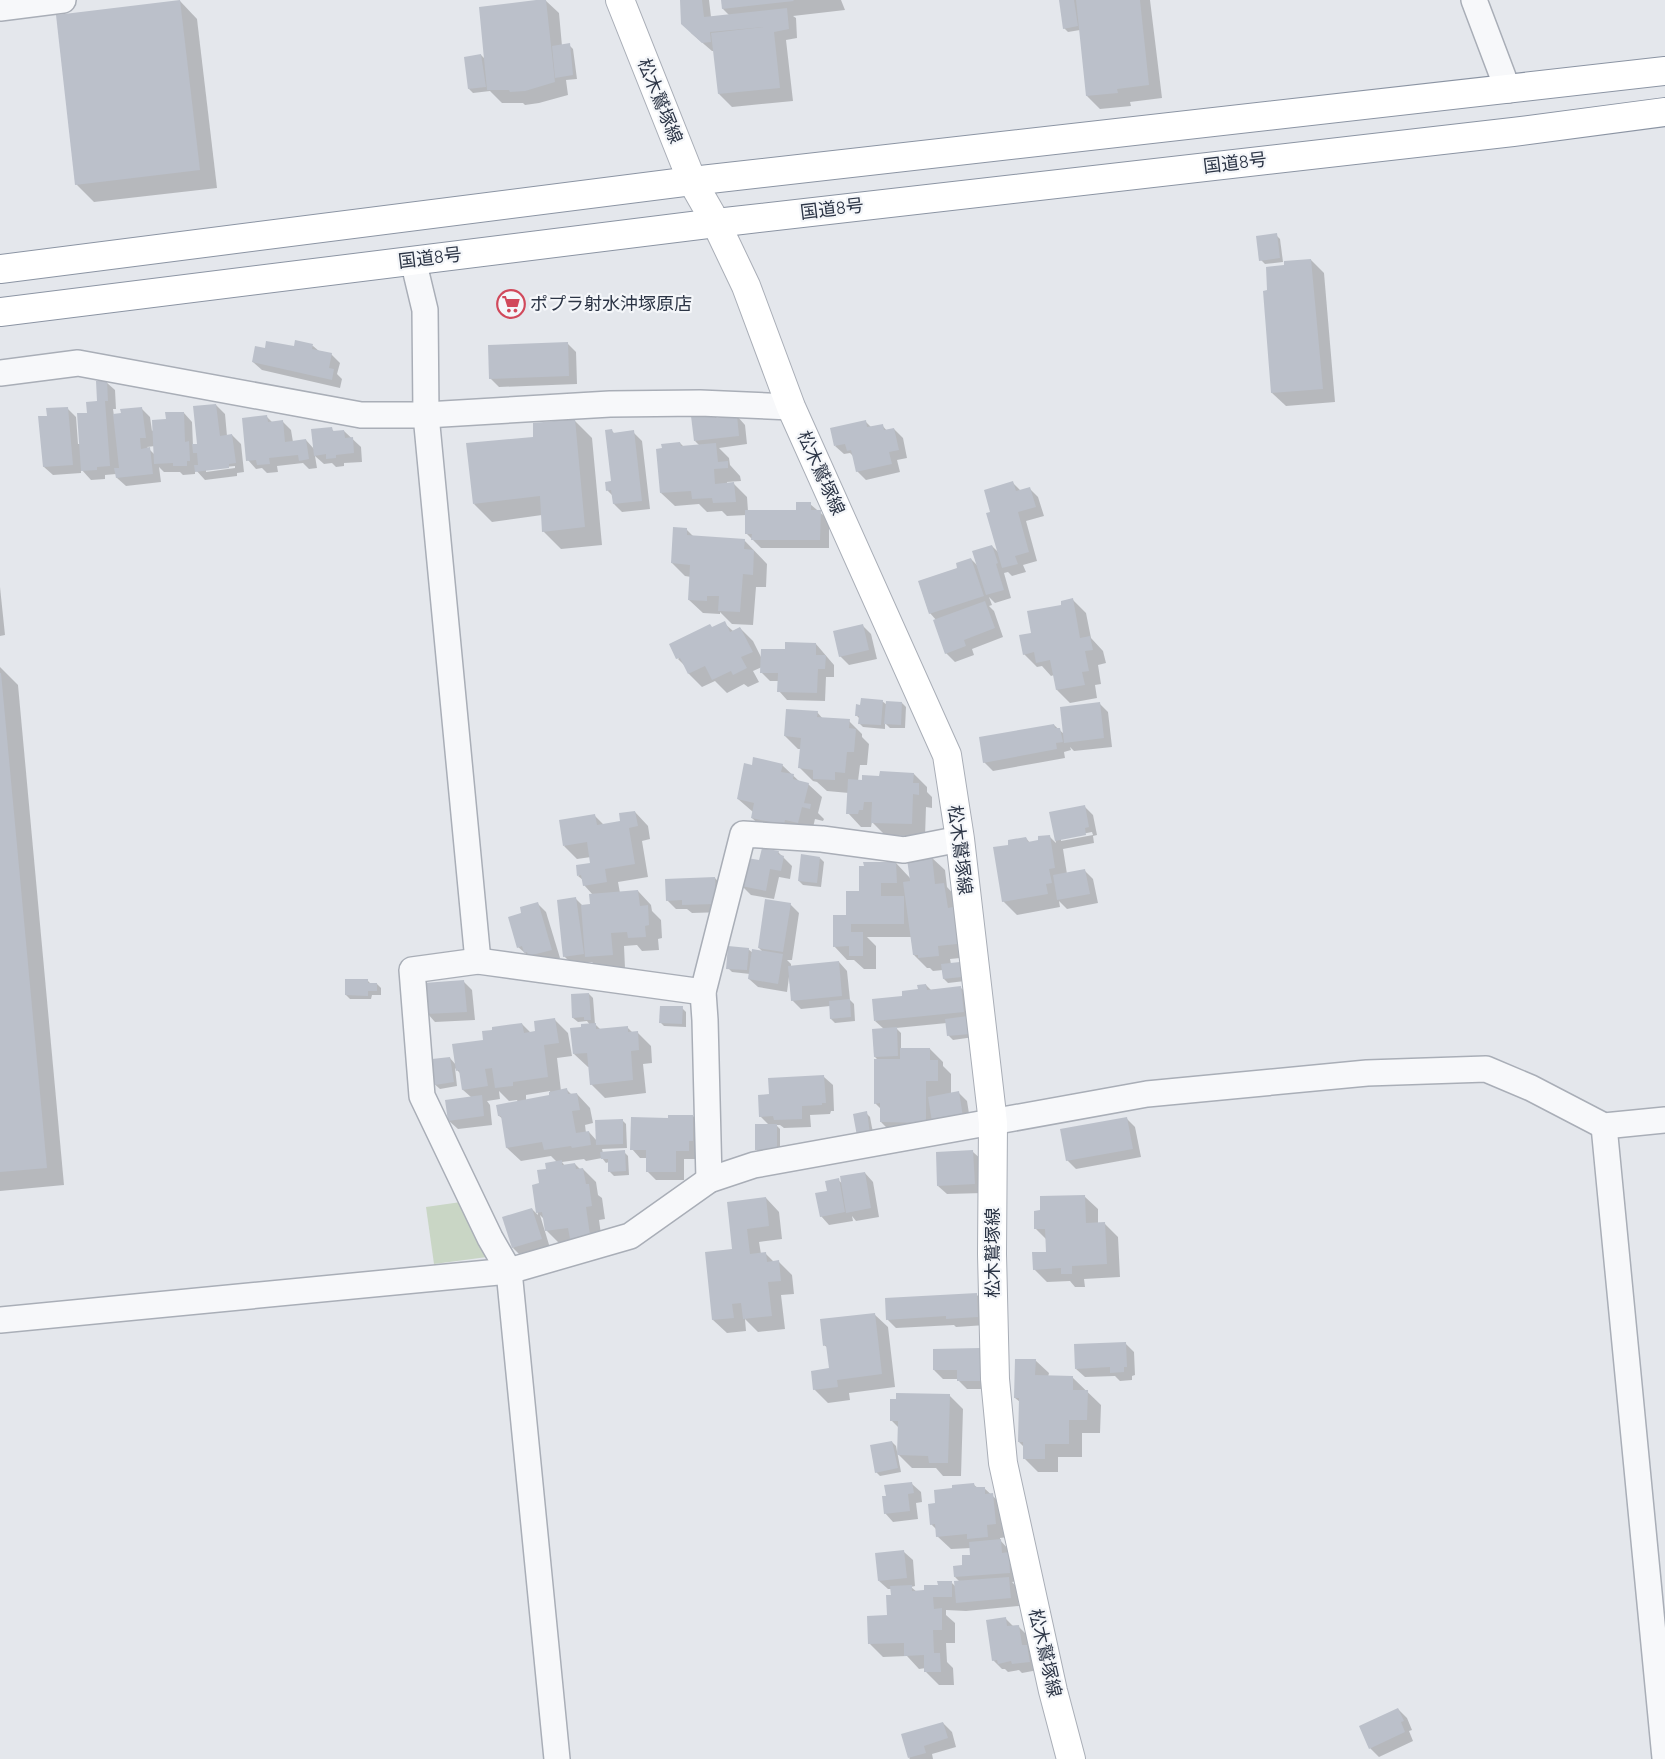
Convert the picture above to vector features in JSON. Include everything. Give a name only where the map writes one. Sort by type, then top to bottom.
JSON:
[{"type":"main road","name":"松木鷲塚線","points":[[620,0],[692,181],[716,223],[746,286],[791,407],[947,755],[960,839],[993,1123],[992,1254],[995,1378],[1003,1462],[1053,1691],[1071,1759]]},
{"type":"main road","points":[[0,269],[692,181],[1665,71]]},
{"type":"main road","name":"国道8号","points":[[0,312],[716,223],[1513,132],[1665,112]]},
{"type":"main road","points":[[0,264],[55,262]]},
{"type":"street","points":[[0,8],[63,0]]},
{"type":"street","points":[[1474,0],[1508,90]]},
{"type":"street","points":[[413,260],[425,310],[426,415],[478,960]]},
{"type":"street","points":[[0,373],[78,363],[361,415],[426,415],[610,404],[700,403],[791,407]]},
{"type":"street","points":[[709,1180],[703,992],[744,834],[822,839],[904,850],[960,839]]},
{"type":"street","points":[[557,1759],[509,1272],[490,1238],[422,1096],[412,970],[478,960],[703,992]]},
{"type":"street","points":[[0,1320],[509,1272],[630,1236],[709,1180],[754,1165],[1147,1094],[1367,1073],[1486,1069],[1531,1088],[1604,1126],[1665,1120]]},
{"type":"street","points":[[1604,1126],[1665,1758]]},
{"type":"green space","points":[[461,1202],[487,1257],[434,1264],[426,1207]]},
{"type":"building","points":[[180,0],[200,170],[75,185],[56,15]]},
{"type":"building","points":[[546,0],[555,82],[525,91],[487,90],[479,7]]},
{"type":"building","points":[[680,0],[702,0],[704,17],[787,8],[789,29],[774,32],[780,88],[718,94],[711,33],[774,26],[710,32],[711,42],[702,43],[681,24]]},
{"type":"building","points":[[721,0],[793,0],[794,1],[722,9]]},
{"type":"building","points":[[1059,0],[1074,0],[1078,26],[1063,29]]},
{"type":"building","points":[[1076,0],[1140,0],[1149,85],[1117,89],[1118,93],[1086,96]]},
{"type":"building","points":[[570,43],[573,75],[555,78],[552,46]]},
{"type":"building","points":[[481,54],[486,87],[468,89],[464,57]]},
{"type":"building","points":[[1277,233],[1280,258],[1259,261],[1256,236]]},
{"type":"building","points":[[1311,259],[1323,389],[1271,393],[1263,291],[1267,290],[1266,267],[1284,265],[1284,261]]},
{"type":"building","points":[[295,340],[313,344],[312,349],[332,353],[329,368],[334,369],[332,380],[252,362],[255,346],[265,348],[266,341],[294,346]]},
{"type":"building","points":[[568,342],[569,376],[489,379],[488,345]]},
{"type":"building","points":[[107,380],[108,401],[105,401],[110,466],[97,467],[97,470],[81,471],[77,413],[87,413],[86,402],[97,401],[96,381]]},
{"type":"building","points":[[216,404],[220,436],[232,434],[236,463],[229,464],[229,468],[195,472],[194,465],[198,465],[197,453],[193,453],[192,444],[197,444],[193,406]]},
{"type":"building","points":[[68,407],[73,465],[43,467],[38,416],[47,416],[46,408]]},
{"type":"building","points":[[142,407],[146,438],[140,438],[141,449],[150,447],[153,474],[116,478],[114,468],[119,468],[113,414],[121,413],[120,409]]},
{"type":"building","points":[[165,412],[184,412],[185,442],[189,441],[190,461],[187,461],[187,466],[173,466],[173,463],[154,464],[152,420],[166,419]]},
{"type":"building","points":[[715,414],[715,418],[737,415],[739,436],[694,441],[691,416]]},
{"type":"building","points":[[267,415],[268,422],[283,420],[285,442],[306,439],[309,459],[299,461],[298,455],[269,458],[270,464],[257,465],[256,460],[246,461],[242,418]]},
{"type":"building","points":[[575,419],[585,527],[542,532],[540,496],[473,504],[466,443],[533,437],[533,423]]},
{"type":"building","points":[[866,420],[867,427],[883,424],[884,430],[894,428],[899,450],[889,452],[892,464],[856,472],[851,450],[847,451],[845,444],[834,446],[830,428]]},
{"type":"building","points":[[332,427],[333,431],[344,430],[345,438],[353,437],[354,453],[336,455],[336,458],[326,459],[326,454],[314,456],[311,429]]},
{"type":"building","points":[[612,429],[613,433],[634,430],[642,501],[613,504],[611,490],[606,491],[605,482],[611,481],[605,430]]},
{"type":"building","points":[[680,442],[681,446],[716,443],[718,462],[728,461],[728,468],[714,469],[715,484],[734,482],[736,502],[713,503],[712,498],[692,499],[691,491],[660,493],[656,449],[662,448],[661,444]]},
{"type":"building","points":[[1013,481],[1016,491],[1030,487],[1036,507],[1018,512],[1029,552],[1015,556],[1018,564],[1002,568],[986,513],[990,512],[984,490]]},
{"type":"building","points":[[796,502],[811,502],[811,510],[821,510],[820,540],[751,540],[752,534],[745,534],[745,510],[796,510]]},
{"type":"building","points":[[673,527],[687,528],[687,535],[745,539],[744,549],[754,550],[753,575],[743,574],[740,612],[718,611],[719,596],[707,596],[707,601],[688,600],[690,565],[671,563]]},
{"type":"building","points":[[992,545],[1004,590],[986,595],[972,551]]},
{"type":"building","points":[[971,558],[984,596],[929,614],[918,581],[957,568],[956,563]]},
{"type":"building","points":[[1073,598],[1080,638],[1090,636],[1093,650],[1085,651],[1089,671],[1082,672],[1085,685],[1056,690],[1050,660],[1036,663],[1034,652],[1023,655],[1019,635],[1031,633],[1027,611],[1061,605],[1061,601]]},
{"type":"building","points":[[985,601],[995,628],[964,640],[966,646],[945,654],[933,620]]},
{"type":"building","points":[[725,621],[730,632],[740,627],[753,652],[741,657],[747,668],[733,675],[731,671],[712,680],[705,666],[688,674],[680,658],[676,659],[669,644],[710,624],[712,627]]},
{"type":"building","points":[[863,624],[869,650],[839,657],[833,631]]},
{"type":"building","points":[[785,642],[816,643],[816,655],[826,655],[825,669],[818,669],[817,693],[777,692],[778,673],[760,673],[761,649],[785,649]]},
{"type":"building","points":[[0,673],[47,1168],[0,1172]]},
{"type":"building","points":[[861,698],[883,700],[881,725],[858,724],[859,716],[855,716],[856,704],[860,705]]},
{"type":"building","points":[[886,701],[902,702],[901,725],[884,724]]},
{"type":"building","points":[[1100,702],[1104,738],[1064,743],[1060,707]]},
{"type":"building","points":[[786,709],[818,711],[817,717],[850,719],[849,728],[856,729],[854,752],[847,752],[845,773],[835,772],[835,780],[813,779],[813,770],[798,768],[801,738],[784,736]]},
{"type":"building","points":[[1054,724],[1055,728],[1060,728],[1063,742],[1056,743],[1057,749],[983,763],[979,737]]},
{"type":"building","points":[[753,757],[783,764],[781,772],[794,774],[793,779],[809,783],[804,803],[811,804],[810,809],[802,807],[798,823],[785,820],[784,825],[751,818],[754,803],[737,799],[744,763],[752,765]]},
{"type":"building","points":[[880,771],[914,773],[913,783],[919,783],[919,795],[913,794],[912,824],[871,823],[872,802],[864,802],[863,810],[859,810],[858,814],[846,814],[848,779],[862,780],[862,775],[879,776]]},
{"type":"building","points":[[1085,805],[1089,827],[1085,828],[1086,835],[1055,841],[1049,812]]},
{"type":"building","points":[[635,811],[638,826],[629,828],[635,864],[605,869],[607,882],[583,886],[581,875],[577,876],[576,865],[590,863],[587,842],[563,846],[559,820],[595,814],[597,825],[620,821],[619,813]]},
{"type":"building","points":[[1050,835],[1055,868],[1049,869],[1052,883],[1046,884],[1048,894],[1002,902],[993,847],[1008,845],[1008,840],[1026,837],[1028,842],[1038,840],[1038,836]]},
{"type":"building","points":[[762,848],[779,851],[778,854],[784,856],[781,871],[770,869],[766,891],[741,886],[747,858],[759,860]]},
{"type":"building","points":[[801,854],[820,857],[817,883],[798,881]]},
{"type":"building","points":[[932,856],[935,884],[944,883],[948,908],[953,907],[957,944],[938,946],[939,956],[918,958],[918,955],[913,955],[903,882],[910,881],[907,859]]},
{"type":"building","points":[[863,862],[896,862],[897,883],[881,883],[881,896],[904,896],[904,924],[851,924],[851,932],[863,932],[863,956],[849,956],[849,946],[833,947],[833,915],[846,915],[846,891],[859,891],[859,866],[864,866]]},
{"type":"building","points":[[1085,869],[1090,894],[1057,900],[1053,875]]},
{"type":"building","points":[[715,877],[716,904],[682,905],[682,900],[666,901],[665,879]]},
{"type":"building","points":[[638,890],[640,906],[648,905],[649,925],[645,926],[646,937],[628,938],[627,932],[611,933],[613,955],[585,957],[581,905],[590,904],[589,894]]},
{"type":"building","points":[[576,897],[584,954],[563,957],[557,900]]},
{"type":"building","points":[[765,899],[791,903],[783,952],[758,948]]},
{"type":"building","points":[[538,902],[552,950],[528,956],[527,952],[524,953],[522,946],[517,948],[508,917],[521,913],[520,907]]},
{"type":"building","points":[[728,946],[749,948],[747,970],[726,969]]},
{"type":"building","points":[[752,949],[783,954],[778,984],[748,979]]},
{"type":"building","points":[[839,961],[842,996],[791,1001],[788,966]]},
{"type":"building","points":[[960,962],[962,977],[943,979],[941,964]]},
{"type":"building","points":[[345,979],[368,979],[368,983],[377,983],[377,991],[368,991],[368,996],[345,995]]},
{"type":"building","points":[[464,980],[467,1012],[426,1014],[424,983]]},
{"type":"building","points":[[926,984],[927,990],[961,986],[964,1012],[874,1021],[872,999],[902,996],[902,991],[918,989],[917,985]]},
{"type":"building","points":[[589,993],[591,1020],[584,1020],[584,1017],[572,1018],[571,994]]},
{"type":"building","points":[[850,999],[851,1017],[830,1019],[829,1001]]},
{"type":"building","points":[[660,1006],[683,1006],[682,1024],[659,1023]]},
{"type":"building","points":[[968,1016],[971,1034],[947,1036],[945,1019]]},
{"type":"building","points":[[555,1018],[559,1043],[544,1045],[548,1077],[513,1082],[513,1086],[495,1088],[492,1068],[485,1069],[488,1086],[462,1090],[459,1070],[456,1071],[452,1044],[483,1040],[482,1031],[492,1030],[492,1027],[522,1023],[524,1033],[535,1031],[534,1021]]},
{"type":"building","points":[[596,1023],[596,1029],[628,1026],[628,1032],[638,1031],[639,1050],[631,1051],[633,1080],[590,1085],[587,1053],[573,1054],[570,1028],[581,1027],[581,1024]]},
{"type":"building","points":[[897,1027],[898,1056],[874,1057],[872,1029]]},
{"type":"building","points":[[900,1048],[930,1048],[930,1060],[938,1060],[938,1081],[926,1081],[926,1123],[880,1122],[880,1103],[874,1104],[874,1059],[900,1059]]},
{"type":"building","points":[[450,1057],[454,1082],[435,1085],[434,1081],[430,1082],[427,1064],[433,1063],[432,1059]]},
{"type":"building","points":[[824,1075],[826,1103],[802,1106],[802,1119],[774,1120],[773,1116],[759,1117],[758,1095],[769,1094],[768,1078]]},
{"type":"building","points":[[567,1088],[568,1094],[577,1093],[580,1110],[572,1111],[576,1133],[589,1131],[591,1145],[544,1150],[542,1142],[506,1148],[501,1116],[498,1116],[496,1105],[549,1095],[549,1092]]},
{"type":"building","points":[[959,1091],[963,1117],[932,1122],[928,1097]]},
{"type":"building","points":[[482,1095],[484,1116],[448,1121],[445,1100]]},
{"type":"building","points":[[867,1111],[870,1134],[857,1136],[853,1114]]},
{"type":"building","points":[[668,1115],[693,1115],[693,1141],[689,1141],[689,1151],[676,1151],[676,1172],[646,1172],[646,1150],[630,1150],[631,1117],[668,1118]]},
{"type":"building","points":[[1127,1117],[1133,1149],[1066,1161],[1060,1129]]},
{"type":"building","points":[[623,1119],[623,1144],[596,1145],[595,1120]]},
{"type":"building","points":[[755,1124],[777,1124],[777,1149],[755,1150]]},
{"type":"building","points":[[625,1150],[626,1171],[608,1172],[608,1159],[601,1159],[600,1152]]},
{"type":"building","points":[[973,1150],[975,1184],[937,1186],[936,1152]]},
{"type":"building","points":[[562,1160],[562,1165],[575,1163],[576,1169],[583,1168],[586,1184],[589,1184],[592,1206],[586,1207],[590,1235],[570,1239],[568,1228],[545,1231],[542,1212],[536,1213],[532,1185],[539,1183],[537,1170],[546,1169],[545,1163]]},
{"type":"building","points":[[865,1172],[871,1208],[846,1213],[840,1176]]},
{"type":"building","points":[[839,1178],[845,1212],[820,1217],[815,1193],[827,1191],[825,1181]]},
{"type":"building","points":[[1085,1195],[1086,1223],[1105,1222],[1107,1264],[1072,1266],[1072,1274],[1061,1274],[1061,1268],[1033,1270],[1032,1252],[1046,1252],[1045,1229],[1034,1229],[1034,1211],[1040,1210],[1040,1196]]},
{"type":"building","points":[[766,1197],[769,1226],[747,1229],[750,1254],[766,1252],[767,1262],[779,1260],[781,1281],[768,1282],[772,1316],[743,1319],[741,1303],[732,1304],[734,1318],[712,1320],[705,1252],[732,1249],[727,1202]]},
{"type":"building","points":[[532,1208],[542,1239],[512,1248],[502,1217]]},
{"type":"building","points":[[977,1293],[978,1317],[946,1319],[946,1316],[886,1320],[885,1298]]},
{"type":"building","points":[[875,1313],[882,1374],[837,1380],[838,1387],[813,1390],[811,1371],[829,1368],[826,1345],[823,1346],[820,1319]]},
{"type":"building","points":[[1126,1342],[1127,1367],[1124,1367],[1124,1372],[1110,1373],[1110,1367],[1075,1369],[1074,1344]]},
{"type":"building","points":[[981,1348],[982,1381],[957,1381],[957,1370],[933,1370],[933,1349]]},
{"type":"building","points":[[1015,1359],[1036,1359],[1035,1375],[1073,1376],[1073,1390],[1088,1390],[1087,1420],[1069,1420],[1069,1444],[1045,1444],[1045,1459],[1023,1459],[1023,1442],[1018,1442],[1019,1398],[1014,1398]]},
{"type":"building","points":[[896,1393],[950,1394],[948,1463],[929,1463],[928,1456],[897,1455],[898,1421],[890,1421],[890,1399],[896,1399]]},
{"type":"building","points":[[892,1441],[898,1468],[875,1473],[870,1445]]},
{"type":"building","points":[[912,1482],[914,1493],[908,1494],[910,1511],[884,1514],[882,1496],[886,1496],[884,1485]]},
{"type":"building","points":[[974,1483],[975,1487],[985,1487],[985,1494],[993,1493],[996,1524],[987,1525],[988,1537],[967,1539],[967,1534],[936,1537],[935,1524],[930,1525],[928,1504],[935,1503],[934,1490],[952,1488],[952,1485]]},
{"type":"building","points":[[1001,1539],[1002,1553],[1009,1552],[1010,1573],[954,1577],[953,1566],[962,1565],[962,1555],[970,1555],[969,1542]]},
{"type":"building","points":[[904,1550],[907,1578],[878,1581],[875,1553]]},
{"type":"building","points":[[1009,1577],[1011,1598],[956,1603],[954,1581]]},
{"type":"building","points":[[937,1581],[952,1581],[952,1597],[933,1597],[934,1609],[942,1608],[942,1630],[933,1630],[934,1653],[940,1653],[941,1672],[924,1672],[924,1655],[904,1656],[904,1643],[868,1644],[867,1616],[887,1615],[886,1595],[891,1595],[890,1586],[912,1585],[912,1591],[924,1590],[924,1585],[938,1585]]},
{"type":"building","points":[[1006,1617],[1007,1626],[1019,1625],[1022,1645],[1027,1645],[1030,1662],[1012,1664],[1011,1661],[998,1664],[997,1660],[992,1661],[986,1620]]},
{"type":"building","points":[[1398,1708],[1404,1721],[1401,1722],[1405,1732],[1369,1749],[1359,1726]]},
{"type":"building","points":[[943,1722],[948,1738],[924,1746],[926,1753],[908,1758],[901,1734]]},
{"type":"place","name":"ポプラ射水沖塚原店","points":[[511,304]]}]
